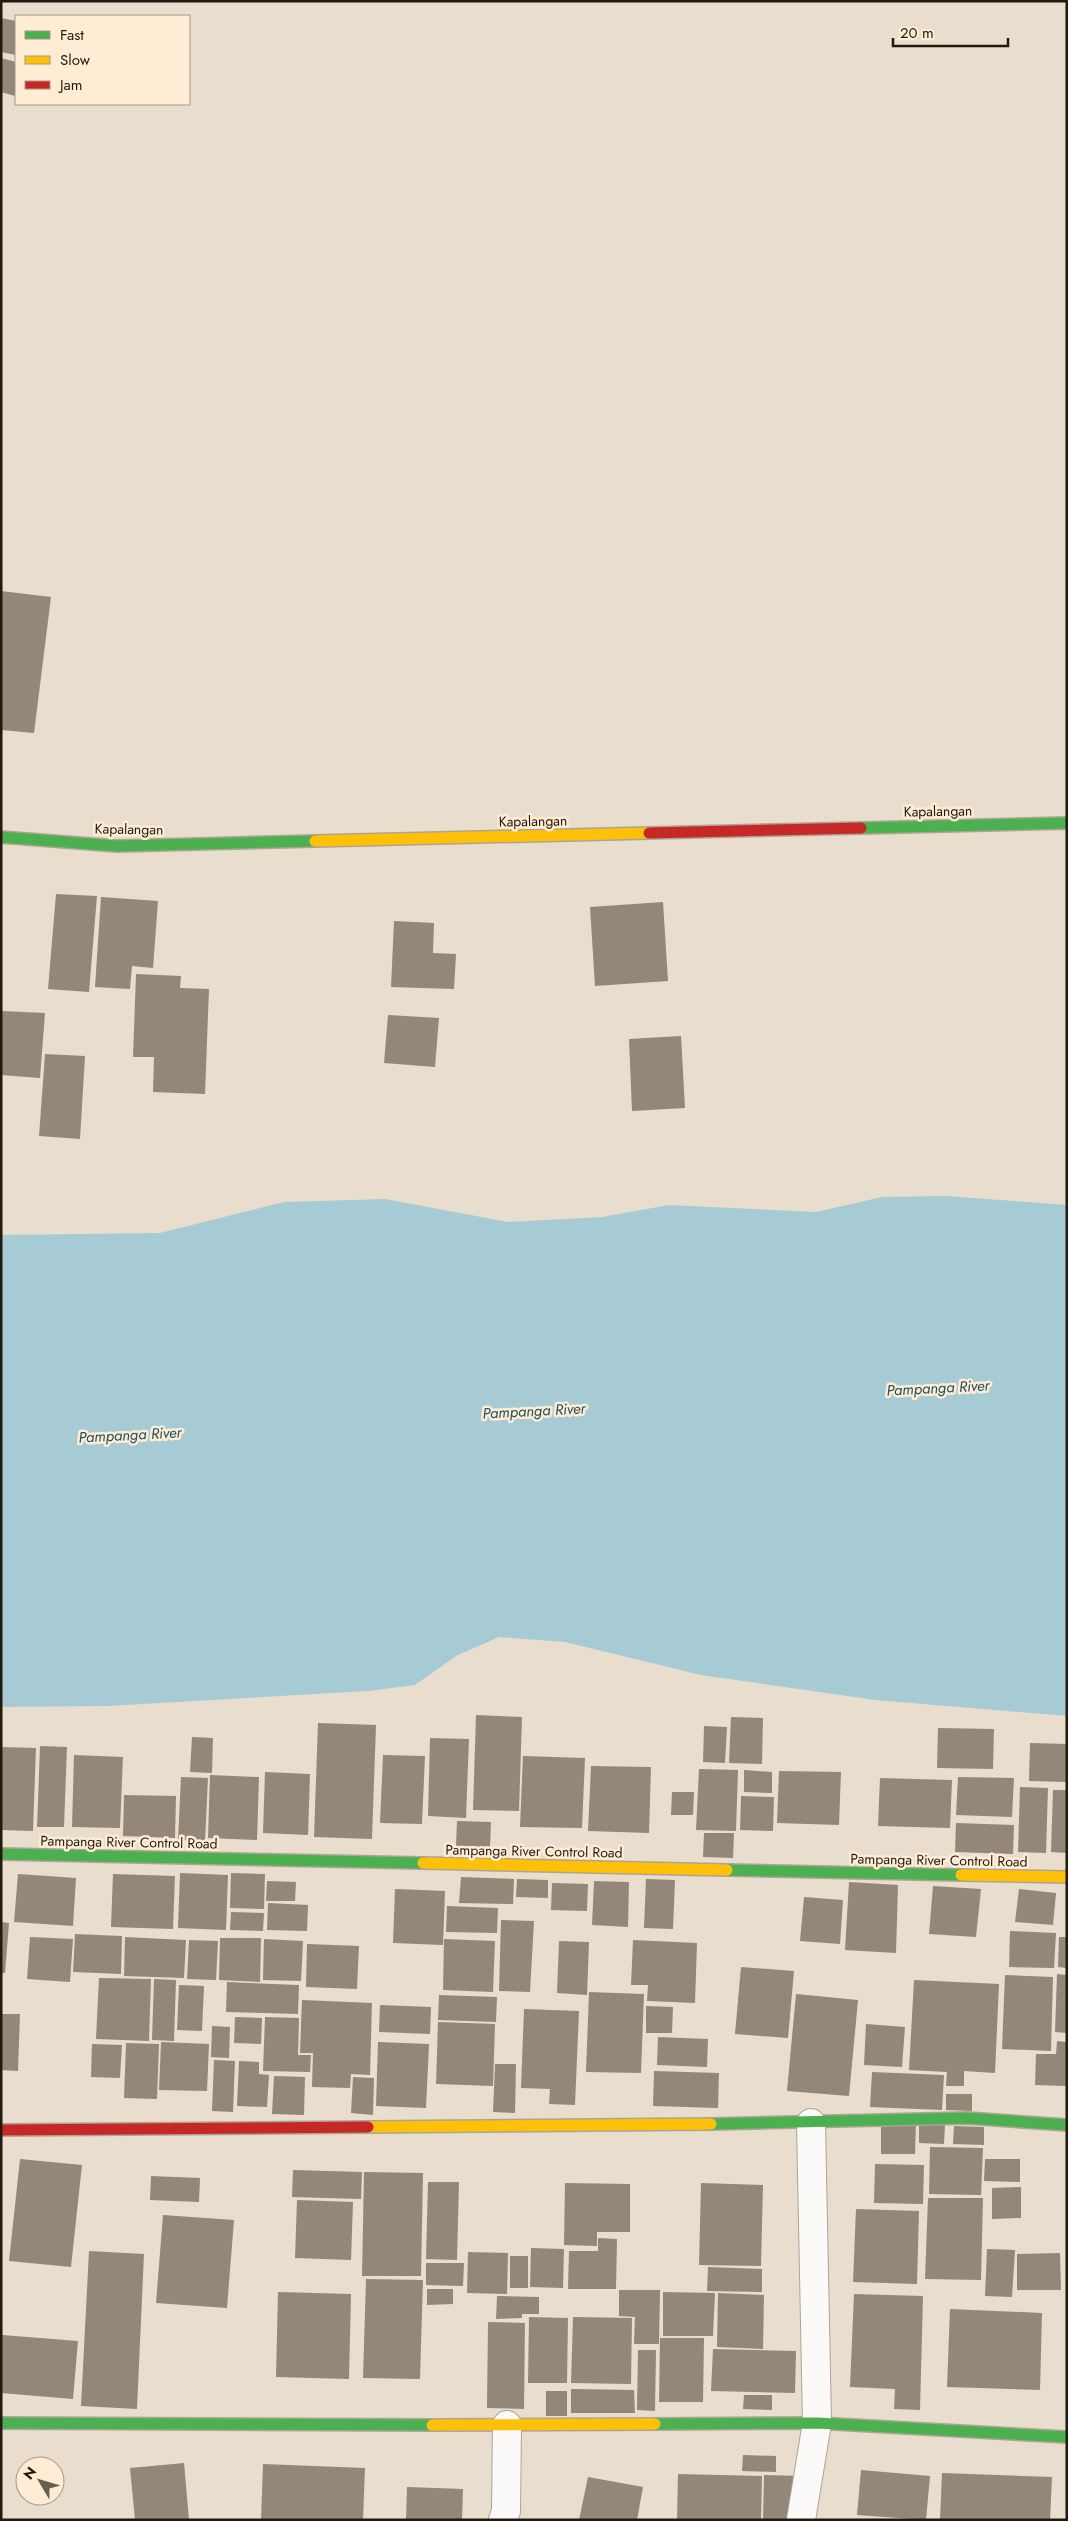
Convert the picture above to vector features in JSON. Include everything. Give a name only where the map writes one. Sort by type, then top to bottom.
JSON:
[{"type":"street","name":"Kapalangan","points":[[1,836],[117,846],[1067,823]]},
{"type":"street","name":"Pampanga River Control Road","points":[[1,1854],[1067,1877]]},
{"type":"street","points":[[1,2130],[811,2123],[967,2118],[1067,2125]]},
{"type":"street","points":[[801,2520],[817,2423],[811,2123]]},
{"type":"street","points":[[1,2423],[507,2425],[817,2423],[1067,2437]]},
{"type":"street","points":[[503,2520],[506,2512],[507,2425]]},
{"type":"water","name":"Pampanga River","points":[[946,1196],[1067,1205],[1067,1716],[875,1700],[701,1675],[565,1642],[499,1637],[456,1656],[415,1685],[368,1691],[108,1706],[1,1707],[1,1235],[160,1233],[284,1202],[385,1199],[508,1222],[602,1217],[669,1205],[816,1212],[882,1197]]},
{"type":"building","points":[[1,18],[15,21],[15,55],[1,52]]},
{"type":"building","points":[[1,58],[15,62],[15,96],[1,92]]},
{"type":"building","points":[[1,591],[51,597],[34,733],[1,730]]},
{"type":"building","points":[[56,894],[97,896],[89,992],[48,989]]},
{"type":"building","points":[[101,897],[158,901],[153,968],[132,966],[130,989],[95,987]]},
{"type":"building","points":[[663,902],[668,981],[595,986],[590,907]]},
{"type":"building","points":[[394,921],[434,923],[433,953],[456,954],[454,989],[391,987]]},
{"type":"building","points":[[136,974],[181,976],[180,988],[209,989],[205,1094],[153,1092],[154,1057],[133,1057]]},
{"type":"building","points":[[2,1011],[45,1013],[40,1078],[1,1075]]},
{"type":"building","points":[[388,1015],[439,1018],[435,1067],[384,1063]]},
{"type":"building","points":[[681,1036],[685,1108],[632,1111],[629,1039]]},
{"type":"building","points":[[45,1054],[85,1056],[80,1139],[39,1136]]},
{"type":"building","points":[[476,1715],[522,1717],[519,1811],[473,1810]]},
{"type":"building","points":[[731,1717],[763,1718],[762,1764],[729,1763]]},
{"type":"building","points":[[318,1723],[376,1725],[372,1839],[314,1837]]},
{"type":"building","points":[[704,1726],[727,1727],[725,1763],[703,1762]]},
{"type":"building","points":[[938,1728],[994,1729],[993,1769],[937,1768]]},
{"type":"building","points":[[192,1737],[213,1738],[212,1773],[190,1772]]},
{"type":"building","points":[[430,1738],[469,1739],[466,1818],[428,1816]]},
{"type":"building","points":[[1030,1743],[1067,1744],[1067,1782],[1029,1781]]},
{"type":"building","points":[[40,1746],[67,1747],[64,1827],[37,1827]]},
{"type":"building","points":[[1,1747],[36,1748],[33,1831],[1,1830]]},
{"type":"building","points":[[74,1755],[123,1757],[120,1828],[72,1827]]},
{"type":"building","points":[[383,1755],[425,1756],[422,1824],[380,1823]]},
{"type":"building","points":[[523,1756],[585,1758],[582,1828],[520,1827]]},
{"type":"building","points":[[591,1766],[651,1767],[649,1833],[588,1831]]},
{"type":"building","points":[[699,1769],[738,1770],[736,1831],[696,1830]]},
{"type":"building","points":[[744,1770],[772,1772],[772,1793],[744,1792]]},
{"type":"building","points":[[779,1771],[841,1772],[839,1825],[777,1823]]},
{"type":"building","points":[[265,1772],[310,1774],[308,1835],[263,1833]]},
{"type":"building","points":[[210,1775],[259,1777],[257,1840],[208,1838]]},
{"type":"building","points":[[181,1777],[208,1778],[205,1841],[178,1840]]},
{"type":"building","points":[[958,1777],[1014,1778],[1012,1817],[956,1815]]},
{"type":"building","points":[[880,1778],[952,1780],[950,1828],[878,1826]]},
{"type":"building","points":[[1020,1787],[1048,1788],[1046,1853],[1018,1852]]},
{"type":"building","points":[[1053,1790],[1067,1790],[1067,1853],[1051,1852]]},
{"type":"building","points":[[672,1792],[694,1792],[693,1815],[671,1815]]},
{"type":"building","points":[[124,1795],[176,1796],[175,1838],[123,1836]]},
{"type":"building","points":[[741,1796],[774,1797],[773,1831],[740,1830]]},
{"type":"building","points":[[457,1821],[491,1822],[490,1847],[456,1846]]},
{"type":"building","points":[[956,1823],[1014,1825],[1013,1854],[955,1852]]},
{"type":"building","points":[[704,1833],[734,1833],[733,1858],[703,1857]]},
{"type":"building","points":[[180,1873],[228,1875],[226,1930],[178,1928]]},
{"type":"building","points":[[231,1873],[265,1874],[264,1909],[230,1908]]},
{"type":"building","points":[[18,1874],[76,1878],[73,1926],[14,1922]]},
{"type":"building","points":[[113,1874],[175,1876],[173,1929],[111,1927]]},
{"type":"building","points":[[461,1877],[514,1879],[513,1904],[459,1903]]},
{"type":"building","points":[[517,1879],[548,1880],[548,1898],[516,1897]]},
{"type":"building","points":[[646,1879],[675,1880],[673,1929],[644,1928]]},
{"type":"building","points":[[267,1881],[296,1882],[295,1901],[266,1901]]},
{"type":"building","points":[[594,1881],[629,1882],[628,1927],[592,1925]]},
{"type":"building","points":[[849,1882],[898,1885],[896,1953],[845,1950]]},
{"type":"building","points":[[552,1883],[588,1884],[587,1911],[551,1910]]},
{"type":"building","points":[[933,1886],[981,1889],[976,1937],[929,1934]]},
{"type":"building","points":[[395,1889],[445,1891],[443,1945],[393,1943]]},
{"type":"building","points":[[1019,1889],[1056,1893],[1053,1925],[1015,1922]]},
{"type":"building","points":[[804,1897],[843,1900],[840,1944],[800,1941]]},
{"type":"building","points":[[268,1903],[308,1905],[307,1931],[267,1930]]},
{"type":"building","points":[[447,1906],[498,1908],[497,1933],[446,1932]]},
{"type":"building","points":[[231,1912],[264,1913],[263,1931],[230,1930]]},
{"type":"building","points":[[501,1920],[534,1921],[530,1992],[499,1991]]},
{"type":"building","points":[[1,1922],[9,1923],[5,1973],[1,1973]]},
{"type":"building","points":[[1010,1931],[1056,1933],[1054,1968],[1009,1967]]},
{"type":"building","points":[[75,1934],[122,1936],[121,1974],[73,1972]]},
{"type":"building","points":[[30,1937],[73,1939],[70,1982],[27,1979]]},
{"type":"building","points":[[125,1937],[186,1940],[184,1978],[124,1976]]},
{"type":"building","points":[[1059,1937],[1067,1937],[1067,1968],[1058,1967]]},
{"type":"building","points":[[220,1938],[261,1938],[260,1982],[219,1980]]},
{"type":"building","points":[[264,1939],[303,1941],[301,1981],[263,1980]]},
{"type":"building","points":[[444,1939],[495,1941],[493,1992],[443,1990]]},
{"type":"building","points":[[189,1940],[218,1941],[216,1980],[187,1979]]},
{"type":"building","points":[[633,1940],[697,1943],[695,2003],[647,2001],[648,1985],[631,1985]]},
{"type":"building","points":[[559,1941],[589,1942],[587,1995],[557,1993]]},
{"type":"building","points":[[307,1944],[359,1946],[357,1989],[306,1987]]},
{"type":"building","points":[[741,1967],[794,1971],[788,2038],[735,2034]]},
{"type":"building","points":[[1057,1974],[1067,1975],[1067,2033],[1055,2032]]},
{"type":"building","points":[[1005,1975],[1053,1977],[1051,2051],[1002,2049]]},
{"type":"building","points":[[99,1978],[151,1979],[149,2041],[96,2039]]},
{"type":"building","points":[[154,1979],[176,1980],[174,2041],[152,2040]]},
{"type":"building","points":[[914,1980],[999,1984],[995,2073],[964,2071],[964,2086],[946,2086],[947,2072],[909,2070]]},
{"type":"building","points":[[227,1982],[299,1985],[298,2014],[226,2012]]},
{"type":"building","points":[[179,1985],[204,1986],[202,2031],[177,2030]]},
{"type":"building","points":[[589,1992],[644,1994],[641,2073],[586,2072]]},
{"type":"building","points":[[796,1994],[858,2000],[849,2096],[787,2091]]},
{"type":"building","points":[[439,1995],[497,1997],[496,2022],[438,2020]]},
{"type":"building","points":[[302,2000],[372,2003],[370,2075],[351,2074],[350,2088],[312,2087],[313,2053],[300,2053]]},
{"type":"building","points":[[380,2005],[431,2007],[430,2034],[379,2032]]},
{"type":"building","points":[[646,2006],[673,2007],[672,2033],[646,2033]]},
{"type":"building","points":[[524,2009],[579,2011],[575,2105],[549,2104],[550,2089],[521,2088]]},
{"type":"building","points":[[1,2014],[20,2014],[18,2071],[1,2070]]},
{"type":"building","points":[[235,2017],[262,2018],[261,2044],[234,2043]]},
{"type":"building","points":[[265,2017],[299,2018],[298,2055],[311,2055],[310,2072],[263,2071]]},
{"type":"building","points":[[438,2022],[495,2024],[493,2086],[436,2084]]},
{"type":"building","points":[[866,2024],[905,2027],[902,2067],[864,2065]]},
{"type":"building","points":[[212,2026],[230,2027],[229,2058],[211,2057]]},
{"type":"building","points":[[658,2037],[708,2039],[707,2067],[657,2065]]},
{"type":"building","points":[[1057,2041],[1067,2042],[1067,2086],[1035,2085],[1036,2054],[1056,2054]]},
{"type":"building","points":[[161,2042],[209,2044],[207,2091],[159,2090]]},
{"type":"building","points":[[378,2042],[429,2044],[426,2108],[376,2106]]},
{"type":"building","points":[[126,2043],[159,2044],[157,2099],[124,2098]]},
{"type":"building","points":[[92,2044],[122,2045],[120,2078],[91,2077]]},
{"type":"building","points":[[214,2060],[235,2061],[233,2112],[212,2111]]},
{"type":"building","points":[[239,2061],[259,2062],[259,2074],[269,2075],[267,2107],[237,2106]]},
{"type":"building","points":[[495,2064],[516,2064],[515,2113],[493,2112]]},
{"type":"building","points":[[654,2071],[719,2073],[718,2108],[653,2106]]},
{"type":"building","points":[[872,2072],[944,2075],[942,2110],[870,2107]]},
{"type":"building","points":[[274,2076],[305,2077],[304,2115],[272,2114]]},
{"type":"building","points":[[353,2077],[374,2078],[373,2115],[351,2113]]},
{"type":"building","points":[[946,2094],[972,2094],[972,2111],[946,2110]]},
{"type":"building","points":[[881,2121],[916,2121],[915,2154],[881,2154]]},
{"type":"building","points":[[919,2125],[945,2125],[944,2144],[919,2143]]},
{"type":"building","points":[[954,2126],[984,2127],[984,2145],[953,2144]]},
{"type":"building","points":[[930,2147],[983,2148],[981,2195],[929,2194]]},
{"type":"building","points":[[20,2159],[82,2165],[71,2267],[9,2261]]},
{"type":"building","points":[[985,2159],[1020,2159],[1020,2182],[984,2181]]},
{"type":"building","points":[[875,2164],[924,2165],[923,2204],[874,2203]]},
{"type":"building","points":[[293,2170],[362,2172],[361,2199],[292,2197]]},
{"type":"building","points":[[364,2172],[423,2173],[421,2276],[362,2276]]},
{"type":"building","points":[[151,2176],[200,2178],[199,2202],[150,2200]]},
{"type":"building","points":[[428,2182],[459,2182],[457,2260],[426,2259]]},
{"type":"building","points":[[565,2183],[630,2184],[630,2232],[597,2232],[597,2246],[564,2245]]},
{"type":"building","points":[[701,2183],[763,2185],[761,2266],[699,2265]]},
{"type":"building","points":[[1021,2187],[1021,2218],[992,2219],[992,2188]]},
{"type":"building","points":[[928,2198],[983,2198],[981,2280],[925,2279]]},
{"type":"building","points":[[297,2200],[353,2202],[351,2260],[295,2258]]},
{"type":"building","points":[[856,2209],[919,2211],[917,2284],[853,2282]]},
{"type":"building","points":[[163,2215],[234,2220],[227,2308],[156,2303]]},
{"type":"building","points":[[598,2238],[617,2239],[616,2289],[568,2289],[569,2251],[598,2251]]},
{"type":"building","points":[[531,2248],[564,2249],[563,2288],[530,2287]]},
{"type":"building","points":[[987,2249],[1015,2250],[1012,2297],[985,2296]]},
{"type":"building","points":[[89,2251],[144,2254],[137,2409],[81,2406]]},
{"type":"building","points":[[468,2252],[508,2253],[507,2294],[467,2293]]},
{"type":"building","points":[[1060,2253],[1061,2290],[1017,2290],[1017,2254]]},
{"type":"building","points":[[510,2256],[528,2256],[528,2288],[510,2288]]},
{"type":"building","points":[[426,2263],[464,2263],[463,2286],[426,2285]]},
{"type":"building","points":[[708,2267],[762,2269],[762,2292],[707,2291]]},
{"type":"building","points":[[366,2279],[423,2280],[420,2379],[363,2378]]},
{"type":"building","points":[[427,2289],[453,2289],[453,2304],[427,2305]]},
{"type":"building","points":[[619,2290],[660,2290],[659,2344],[634,2344],[635,2317],[619,2316]]},
{"type":"building","points":[[278,2292],[351,2294],[349,2379],[276,2377]]},
{"type":"building","points":[[663,2292],[715,2293],[713,2336],[663,2336]]},
{"type":"building","points":[[718,2293],[764,2295],[763,2349],[717,2347]]},
{"type":"building","points":[[854,2294],[923,2296],[920,2410],[894,2409],[895,2389],[850,2387]]},
{"type":"building","points":[[497,2296],[539,2297],[539,2314],[522,2314],[522,2318],[496,2319]]},
{"type":"building","points":[[950,2309],[1042,2313],[1040,2390],[947,2387]]},
{"type":"building","points":[[529,2317],[568,2318],[567,2383],[528,2383]]},
{"type":"building","points":[[573,2317],[632,2318],[631,2384],[571,2383]]},
{"type":"building","points":[[488,2322],[525,2323],[524,2409],[487,2408]]},
{"type":"building","points":[[2,2335],[78,2341],[73,2399],[1,2393]]},
{"type":"building","points":[[660,2338],[704,2338],[703,2402],[659,2402]]},
{"type":"building","points":[[713,2349],[796,2351],[795,2393],[711,2391]]},
{"type":"building","points":[[638,2350],[656,2350],[655,2411],[637,2410]]},
{"type":"building","points":[[571,2389],[634,2390],[635,2413],[571,2413]]},
{"type":"building","points":[[546,2391],[567,2391],[567,2416],[546,2416]]},
{"type":"building","points":[[744,2395],[772,2395],[772,2410],[743,2409]]},
{"type":"building","points":[[743,2455],[776,2456],[776,2472],[742,2471]]},
{"type":"building","points":[[184,2463],[189,2520],[135,2520],[130,2468]]},
{"type":"building","points":[[263,2464],[365,2468],[363,2520],[261,2520]]},
{"type":"building","points":[[861,2470],[930,2476],[926,2520],[857,2515]]},
{"type":"building","points":[[942,2473],[1052,2477],[1050,2520],[940,2520]]},
{"type":"building","points":[[678,2474],[762,2476],[761,2520],[677,2520]]},
{"type":"building","points":[[764,2475],[801,2476],[800,2520],[763,2520]]},
{"type":"building","points":[[588,2477],[643,2487],[637,2520],[579,2520]]},
{"type":"building","points":[[407,2487],[463,2489],[462,2520],[406,2520]]},
{"type":"traffic: fast","points":[[861,828],[1067,823]]},
{"type":"traffic: fast","points":[[1,837],[117,846],[315,841]]},
{"type":"traffic: fast","points":[[1,1854],[423,1863]]},
{"type":"traffic: fast","points":[[727,1870],[961,1875]]},
{"type":"traffic: fast","points":[[711,2124],[967,2118],[1067,2125]]},
{"type":"traffic: fast","points":[[1,2423],[432,2425]]},
{"type":"traffic: fast","points":[[655,2424],[817,2423],[1067,2437]]},
{"type":"traffic: slow","points":[[315,841],[649,833]]},
{"type":"traffic: slow","points":[[423,1863],[727,1870]]},
{"type":"traffic: slow","points":[[961,1875],[1067,1877]]},
{"type":"traffic: slow","points":[[368,2127],[711,2124]]},
{"type":"traffic: slow","points":[[432,2425],[655,2424]]},
{"type":"traffic: jam","points":[[649,833],[861,828]]},
{"type":"traffic: jam","points":[[1,2130],[368,2127]]}]
